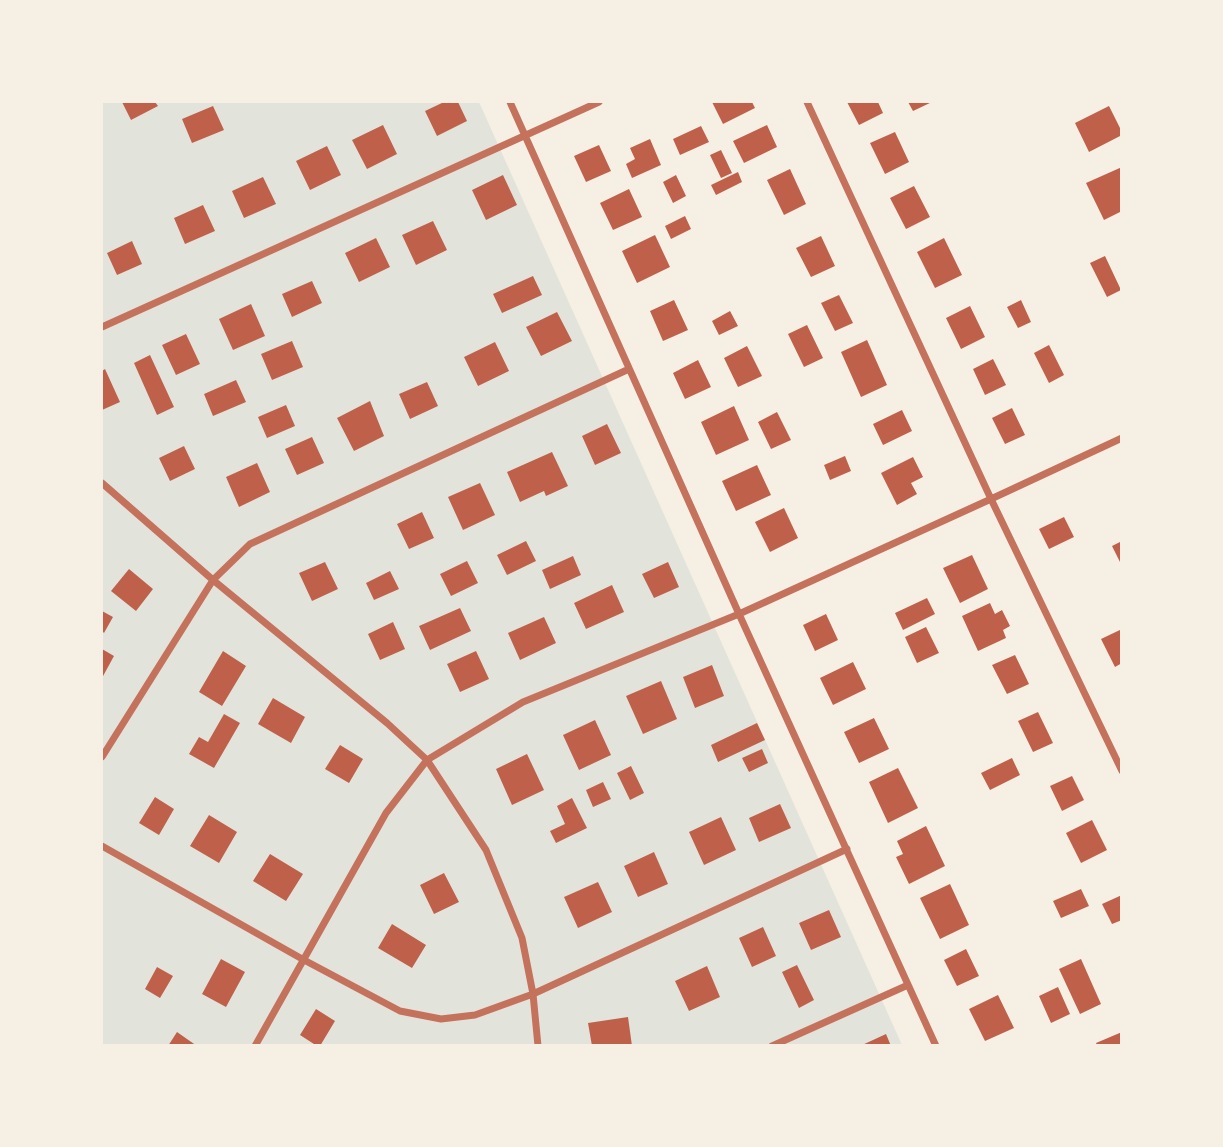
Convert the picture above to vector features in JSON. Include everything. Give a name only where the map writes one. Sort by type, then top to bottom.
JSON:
[{"type":"street","points":[[510,102],[936,1045]]},
{"type":"street","points":[[102,327],[599,102]]},
{"type":"street","points":[[807,102],[991,499],[1122,771]]},
{"type":"street","points":[[102,757],[213,580],[250,544],[629,369]]},
{"type":"street","points":[[255,1045],[386,813],[427,760],[523,702],[739,614],[1122,438]]},
{"type":"street","points":[[102,484],[213,580],[387,723],[427,760],[486,850],[522,938],[533,994],[538,1045]]},
{"type":"street","points":[[102,846],[400,1011],[441,1019],[475,1015],[533,994],[847,849]]},
{"type":"street","points":[[772,1045],[908,985]]},
{"type":"shaded area","points":[[102,102],[479,102],[902,1045],[102,1045]]},
{"type":"building","points":[[122,102],[155,102],[158,106],[131,120]]},
{"type":"building","points":[[444,102],[458,102],[467,121],[437,136],[425,111]]},
{"type":"building","points":[[712,102],[752,102],[755,108],[723,124]]},
{"type":"building","points":[[847,102],[878,102],[883,113],[859,125]]},
{"type":"building","points":[[908,102],[932,102],[913,111]]},
{"type":"building","points":[[213,106],[224,130],[192,143],[182,119]]},
{"type":"building","points":[[1109,106],[1122,135],[1089,152],[1075,123]]},
{"type":"building","points":[[383,125],[397,154],[367,169],[352,140]]},
{"type":"building","points":[[767,125],[777,147],[744,163],[733,141]]},
{"type":"building","points":[[701,126],[709,142],[680,155],[673,139]]},
{"type":"building","points":[[895,132],[909,162],[885,174],[870,143]]},
{"type":"building","points":[[650,139],[661,165],[632,178],[626,164],[635,159],[630,148]]},
{"type":"building","points":[[599,145],[611,171],[586,182],[574,156]]},
{"type":"building","points":[[327,146],[341,175],[310,190],[296,161]]},
{"type":"building","points":[[721,150],[732,173],[721,178],[710,155]]},
{"type":"building","points":[[1122,167],[1122,211],[1104,220],[1086,183]]},
{"type":"building","points":[[790,169],[806,204],[784,215],[767,180]]},
{"type":"building","points":[[738,172],[742,182],[716,195],[711,185]]},
{"type":"building","points":[[503,175],[517,205],[486,220],[472,190]]},
{"type":"building","points":[[676,175],[686,196],[673,203],[663,182]]},
{"type":"building","points":[[263,177],[276,204],[244,218],[232,191]]},
{"type":"building","points":[[914,186],[930,217],[906,229],[890,198]]},
{"type":"building","points":[[629,189],[642,217],[613,230],[600,203]]},
{"type":"building","points":[[203,205],[215,231],[185,244],[174,218]]},
{"type":"building","points":[[685,216],[691,229],[671,239],[665,226]]},
{"type":"building","points":[[433,221],[447,250],[416,265],[402,235]]},
{"type":"building","points":[[655,235],[670,267],[637,283],[622,251]]},
{"type":"building","points":[[821,236],[835,266],[811,277],[796,248]]},
{"type":"building","points":[[376,238],[390,267],[359,282],[345,253]]},
{"type":"building","points":[[944,238],[962,275],[935,288],[917,252]]},
{"type":"building","points":[[132,241],[142,264],[117,275],[107,253]]},
{"type":"building","points":[[1105,256],[1121,290],[1107,297],[1090,263]]},
{"type":"building","points":[[533,276],[542,295],[502,313],[493,294]]},
{"type":"building","points":[[312,281],[322,303],[292,317],[282,294]]},
{"type":"building","points":[[839,295],[853,323],[835,331],[821,303]]},
{"type":"building","points":[[674,300],[688,330],[663,341],[650,311]]},
{"type":"building","points":[[1021,300],[1031,322],[1018,328],[1007,307]]},
{"type":"building","points":[[251,304],[265,336],[233,350],[219,319]]},
{"type":"building","points":[[970,306],[985,337],[961,349],[946,318]]},
{"type":"building","points":[[730,311],[738,326],[719,335],[712,321]]},
{"type":"building","points":[[557,312],[572,341],[541,356],[526,327]]},
{"type":"building","points":[[807,325],[823,358],[804,367],[788,334]]},
{"type":"building","points":[[186,334],[200,364],[176,375],[162,345]]},
{"type":"building","points":[[867,340],[887,385],[861,397],[841,352]]},
{"type":"building","points":[[292,341],[303,367],[272,380],[261,354]]},
{"type":"building","points":[[495,342],[509,371],[478,386],[464,357]]},
{"type":"building","points":[[1049,345],[1064,375],[1049,383],[1034,353]]},
{"type":"building","points":[[747,346],[762,376],[738,387],[724,358]]},
{"type":"building","points":[[150,355],[174,407],[157,415],[134,363]]},
{"type":"building","points":[[993,359],[1006,385],[985,395],[973,369]]},
{"type":"building","points":[[698,360],[711,387],[685,399],[673,373]]},
{"type":"building","points":[[105,369],[120,402],[102,410],[102,371]]},
{"type":"building","points":[[236,380],[246,402],[213,416],[204,394]]},
{"type":"building","points":[[427,382],[438,406],[410,419],[399,394]]},
{"type":"building","points":[[370,401],[384,436],[354,451],[337,418]]},
{"type":"building","points":[[286,405],[295,426],[267,438],[258,417]]},
{"type":"building","points":[[734,406],[749,440],[716,455],[701,422]]},
{"type":"building","points":[[1012,408],[1025,435],[1005,444],[992,418]]},
{"type":"building","points":[[902,410],[912,431],[883,445],[873,424]]},
{"type":"building","points":[[777,412],[791,440],[771,449],[758,422]]},
{"type":"building","points":[[607,424],[621,453],[595,465],[582,436]]},
{"type":"building","points":[[312,437],[324,463],[297,475],[285,449]]},
{"type":"building","points":[[184,446],[195,469],[170,481],[159,458]]},
{"type":"building","points":[[552,452],[568,486],[546,496],[544,491],[520,502],[507,472]]},
{"type":"building","points":[[845,456],[851,471],[830,480],[824,465]]},
{"type":"building","points":[[913,457],[923,477],[911,483],[917,494],[897,505],[881,473]]},
{"type":"building","points":[[257,463],[270,492],[239,507],[226,477]]},
{"type":"building","points":[[757,465],[771,495],[736,511],[722,481]]},
{"type":"building","points":[[480,483],[495,515],[463,530],[448,497]]},
{"type":"building","points":[[784,508],[798,538],[770,552],[755,522]]},
{"type":"building","points":[[422,512],[434,538],[409,549],[397,524]]},
{"type":"building","points":[[1064,517],[1074,537],[1049,549],[1039,529]]},
{"type":"building","points":[[526,541],[536,561],[507,575],[497,555]]},
{"type":"building","points":[[1122,541],[1122,566],[1112,546]]},
{"type":"building","points":[[972,555],[988,589],[960,603],[943,568]]},
{"type":"building","points":[[573,556],[581,575],[550,589],[542,570]]},
{"type":"building","points":[[467,561],[478,583],[451,596],[440,574]]},
{"type":"building","points":[[325,562],[338,589],[312,601],[299,573]]},
{"type":"building","points":[[668,562],[679,587],[654,598],[642,574]]},
{"type":"building","points":[[129,569],[153,589],[136,611],[111,591]]},
{"type":"building","points":[[390,571],[399,589],[374,600],[366,583]]},
{"type":"building","points":[[612,585],[624,612],[586,629],[574,603]]},
{"type":"building","points":[[927,598],[935,614],[903,630],[895,613]]},
{"type":"building","points":[[990,603],[995,614],[1002,610],[1010,626],[1003,630],[1006,638],[978,651],[962,616]]},
{"type":"building","points":[[460,608],[471,631],[430,650],[419,626]]},
{"type":"building","points":[[102,611],[113,617],[104,633],[102,631]]},
{"type":"building","points":[[826,614],[838,640],[815,651],[803,625]]},
{"type":"building","points":[[544,617],[556,643],[520,660],[508,633]]},
{"type":"building","points":[[393,622],[405,649],[380,660],[368,634]]},
{"type":"building","points":[[926,627],[939,653],[917,663],[905,637]]},
{"type":"building","points":[[1122,629],[1122,663],[1115,667],[1101,639]]},
{"type":"building","points":[[102,649],[114,656],[102,678]]},
{"type":"building","points":[[223,651],[246,666],[222,706],[199,692]]},
{"type":"building","points":[[476,651],[489,679],[460,692],[447,664]]},
{"type":"building","points":[[1015,655],[1029,684],[1007,694],[992,665]]},
{"type":"building","points":[[853,662],[866,689],[833,705],[820,678]]},
{"type":"building","points":[[712,665],[724,696],[695,708],[683,677]]},
{"type":"building","points":[[661,681],[677,719],[643,734],[626,696]]},
{"type":"building","points":[[273,698],[305,717],[291,743],[258,724]]},
{"type":"building","points":[[1038,712],[1053,743],[1033,752],[1018,721]]},
{"type":"building","points":[[224,714],[240,723],[214,768],[189,754],[199,737],[208,742]]},
{"type":"building","points":[[874,718],[889,749],[859,763],[844,732]]},
{"type":"building","points":[[595,720],[611,755],[579,770],[563,735]]},
{"type":"building","points":[[757,723],[765,740],[718,762],[711,745]]},
{"type":"building","points":[[340,745],[363,759],[349,783],[325,769]]},
{"type":"building","points":[[762,749],[768,763],[749,772],[742,758]]},
{"type":"building","points":[[527,754],[544,790],[512,805],[496,769]]},
{"type":"building","points":[[1012,758],[1020,775],[990,790],[981,773]]},
{"type":"building","points":[[631,766],[644,793],[630,800],[617,773]]},
{"type":"building","points":[[898,768],[918,808],[888,823],[869,782]]},
{"type":"building","points":[[1072,776],[1084,800],[1062,811],[1050,786]]},
{"type":"building","points":[[603,782],[611,799],[593,807],[586,790]]},
{"type":"building","points":[[155,797],[174,809],[159,835],[139,823]]},
{"type":"building","points":[[572,798],[587,828],[556,843],[550,831],[565,824],[557,806]]},
{"type":"building","points":[[780,804],[791,828],[759,842],[749,818]]},
{"type":"building","points":[[209,815],[237,832],[219,863],[190,846]]},
{"type":"building","points":[[721,817],[736,850],[704,865],[689,832]]},
{"type":"building","points":[[1092,820],[1107,850],[1081,863],[1066,833]]},
{"type":"building","points":[[926,826],[945,866],[909,884],[896,857],[903,854],[897,841]]},
{"type":"building","points":[[654,852],[668,884],[638,897],[624,866]]},
{"type":"building","points":[[270,854],[303,874],[286,901],[253,881]]},
{"type":"building","points":[[444,873],[459,902],[434,914],[420,885]]},
{"type":"building","points":[[598,882],[612,912],[578,928],[564,897]]},
{"type":"building","points":[[950,884],[969,925],[940,939],[920,898]]},
{"type":"building","points":[[1081,889],[1089,906],[1061,918],[1053,901]]},
{"type":"building","points":[[1122,895],[1122,920],[1112,924],[1102,904]]},
{"type":"building","points":[[829,910],[841,937],[811,950],[799,923]]},
{"type":"building","points":[[392,924],[426,945],[412,968],[378,948]]},
{"type":"building","points":[[763,927],[776,956],[752,967],[739,938]]},
{"type":"building","points":[[966,949],[979,976],[957,986],[944,960]]},
{"type":"building","points":[[221,959],[245,972],[226,1007],[202,994]]},
{"type":"building","points":[[1081,959],[1101,1004],[1080,1014],[1059,969]]},
{"type":"building","points":[[797,965],[814,1000],[799,1008],[782,972]]},
{"type":"building","points":[[707,966],[720,997],[689,1011],[675,981]]},
{"type":"building","points":[[157,967],[173,976],[160,998],[145,989]]},
{"type":"building","points":[[1058,987],[1070,1014],[1051,1023],[1039,996]]},
{"type":"building","points":[[998,995],[1014,1028],[985,1041],[969,1009]]},
{"type":"building","points":[[316,1009],[335,1021],[320,1046],[300,1035]]},
{"type":"building","points":[[628,1017],[632,1046],[592,1046],[588,1023]]},
{"type":"building","points":[[177,1032],[197,1046],[168,1046]]},
{"type":"building","points":[[1122,1032],[1122,1046],[1097,1046],[1096,1043]]},
{"type":"building","points":[[886,1034],[891,1046],[860,1046]]}]
